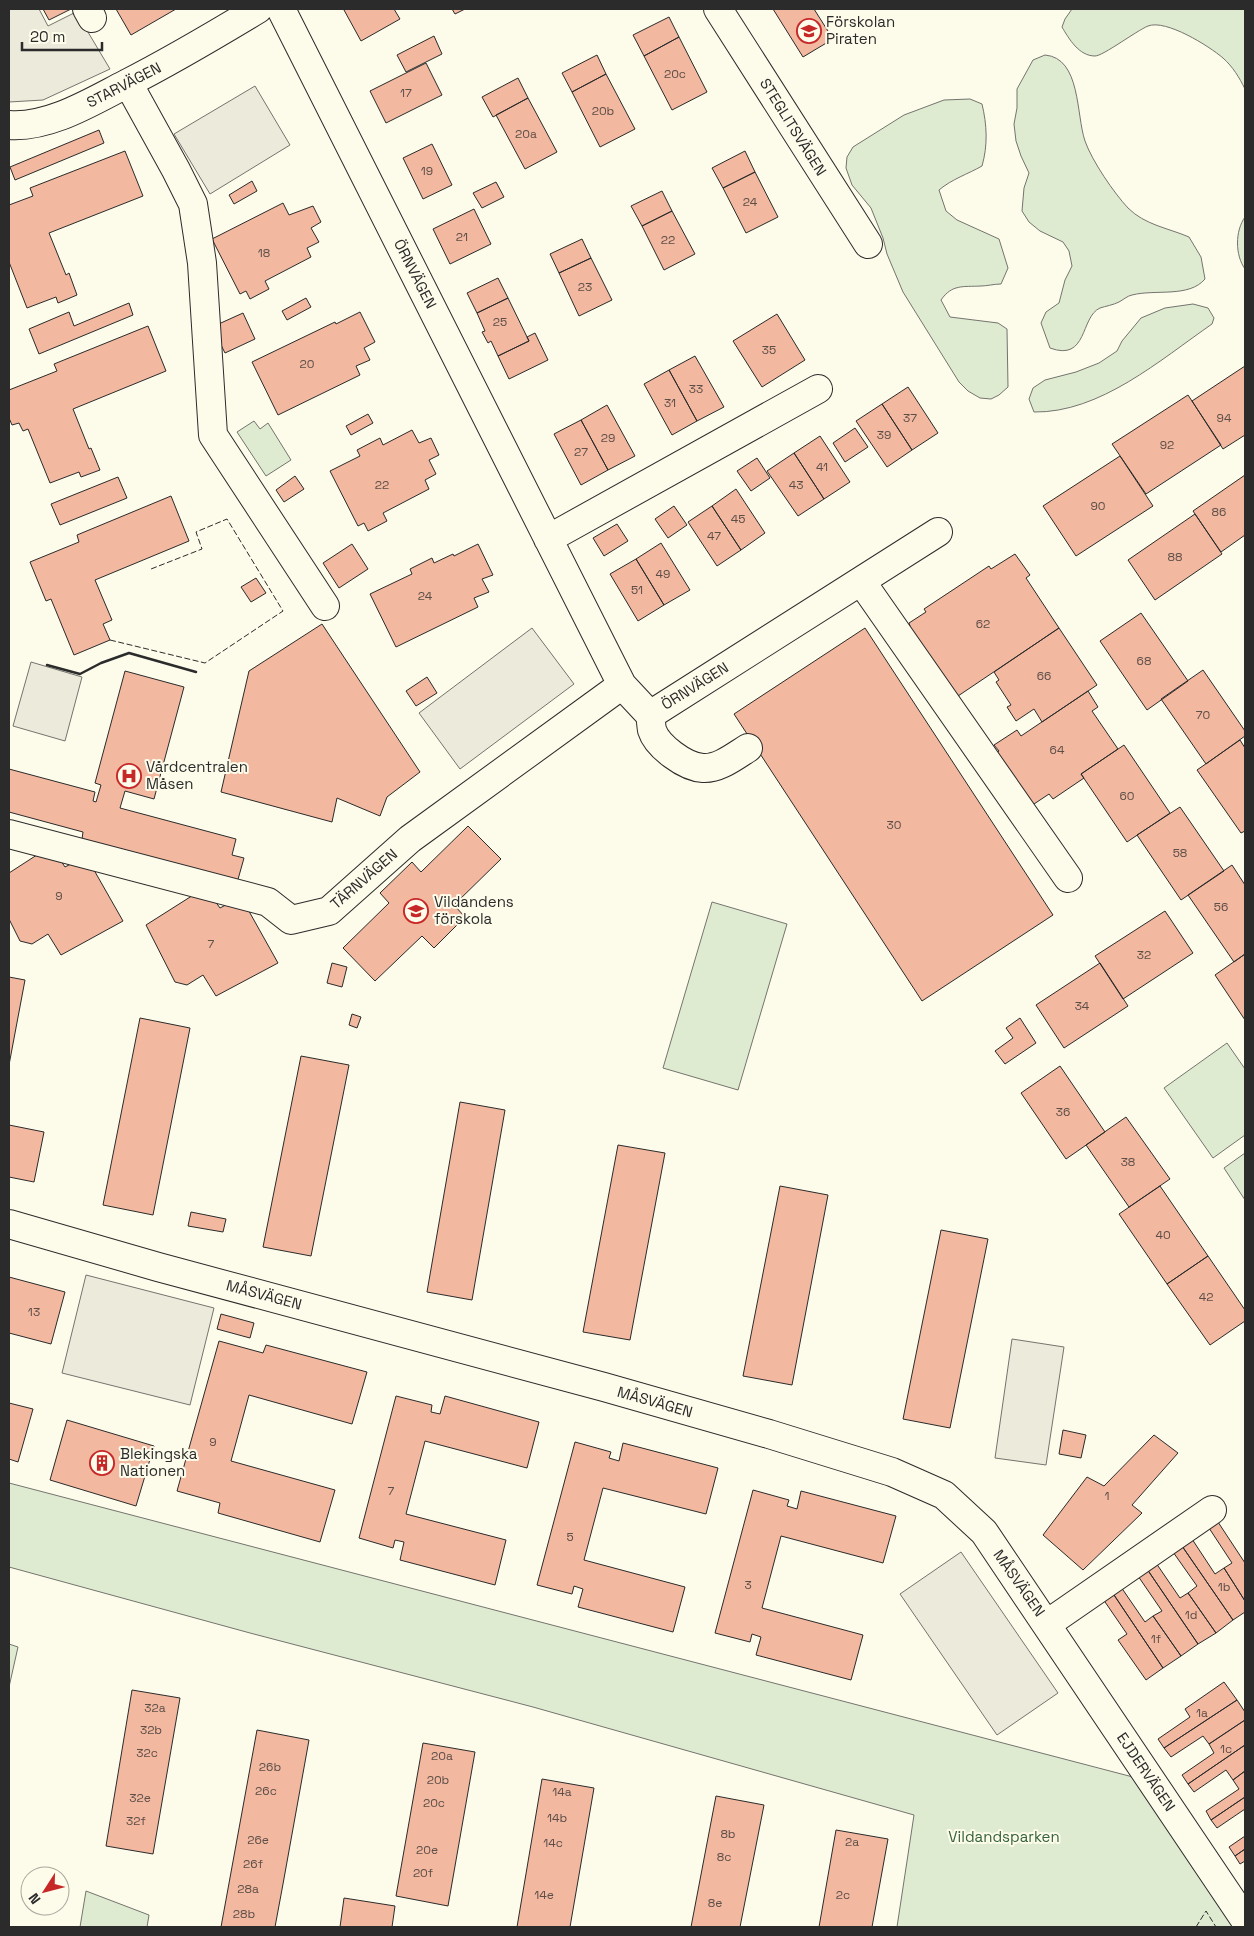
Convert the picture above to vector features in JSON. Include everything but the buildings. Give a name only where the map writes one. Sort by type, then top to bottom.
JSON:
[{"type":"street","name":"STARVÄGEN","points":[[9,125],[51,120],[93,102],[168,62],[258,9]]},
{"type":"street","name":"ÖRNVÄGEN","points":[[281,9],[622,685],[650,715],[938,532]]},
{"type":"street","name":"STEGLITSVÄGEN","points":[[718,9],[868,244]]},
{"type":"street","points":[[128,83],[193,204],[202,263],[213,435],[326,606]]},
{"type":"street","points":[[548,539],[818,389]]},
{"type":"street","points":[[861,581],[1068,878]]},
{"type":"street","name":"TÄRNVÄGEN","points":[[9,834],[268,902],[291,920],[301,918],[328,911],[410,839],[622,685]]},
{"type":"street","points":[[650,715],[652,731],[668,752],[687,764],[703,768],[724,764],[748,748]]},
{"type":"street","name":"MÅSVÄGEN","points":[[9,1224],[158,1267],[604,1387],[769,1434],[892,1472],[944,1495],[984,1532],[1047,1624],[1212,1510]]},
{"type":"street","name":"EJDERVÄGEN","points":[[1047,1624],[1245,1920]]},
{"type":"green space","points":[[1072,9],[1245,9],[1245,89],[1236,72],[1223,58],[1198,41],[1165,26],[1148,26],[1099,55],[1095,56],[1084,53],[1075,46],[1062,27]]},
{"type":"green space","points":[[1045,55],[1057,58],[1065,66],[1071,77],[1085,141],[1098,167],[1122,202],[1142,218],[1189,237],[1201,257],[1205,279],[1190,289],[1141,293],[1128,296],[1117,303],[1100,308],[1089,320],[1077,344],[1071,349],[1062,351],[1050,348],[1041,323],[1046,312],[1059,303],[1065,280],[1072,266],[1069,251],[1063,242],[1040,231],[1029,222],[1022,211],[1024,188],[1029,173],[1016,141],[1014,124],[1017,108],[1017,89],[1033,60]]},
{"type":"green space","points":[[970,99],[982,104],[984,112],[986,143],[982,166],[939,190],[946,211],[957,220],[999,239],[1008,268],[1001,284],[958,287],[949,291],[941,300],[950,317],[998,323],[1007,329],[1008,387],[991,399],[980,398],[968,391],[959,382],[903,292],[871,208],[852,185],[846,168],[847,157],[853,147],[904,115],[944,100]]},
{"type":"green space","points":[[1245,217],[1245,269],[1239,257],[1238,236]]},
{"type":"green space","points":[[1193,304],[1208,308],[1214,318],[1212,324],[1150,368],[1106,394],[1082,404],[1058,410],[1034,412],[1029,399],[1033,388],[1045,380],[1076,372],[1099,363],[1117,351],[1122,341],[1141,318],[1165,308]]},
{"type":"green space","points":[[254,421],[260,429],[268,423],[291,460],[266,476],[237,432]]},
{"type":"green space","points":[[712,902],[787,924],[738,1090],[663,1068]]},
{"type":"green space","points":[[1227,1043],[1245,1069],[1245,1135],[1213,1158],[1164,1088]]},
{"type":"green space","points":[[1245,1153],[1245,1200],[1224,1168]]},
{"type":"green space","name":"Vildandsparken","points":[[9,1483],[1152,1782],[1245,1927],[897,1927],[914,1815],[533,1707],[250,1633],[9,1567]]},
{"type":"green space","points":[[9,1644],[18,1647],[9,1687]]},
{"type":"green space","points":[[86,1891],[149,1915],[147,1927],[80,1927]]},
{"type":"shaded area","points":[[9,9],[39,9],[48,26],[76,12],[110,69],[43,100],[9,102]]},
{"type":"shaded area","points":[[255,86],[290,145],[210,194],[174,134]]},
{"type":"shaded area","points":[[532,628],[574,684],[460,769],[419,713]]},
{"type":"shaded area","points":[[31,662],[82,677],[65,741],[13,726]]},
{"type":"shaded area","points":[[86,1275],[214,1308],[190,1405],[62,1373]]},
{"type":"shaded area","points":[[1012,1339],[1064,1347],[1046,1465],[995,1458]]},
{"type":"shaded area","points":[[961,1552],[1058,1693],[997,1735],[900,1594]]},
{"type":"fence","points":[[110,640],[205,663],[283,611],[227,519],[196,532],[202,549],[151,569]]},
{"type":"fence","points":[[1196,1927],[1206,1911],[1216,1927]]},
{"type":"wall","points":[[47,665],[80,674],[101,663],[129,653],[196,672]]},
{"type":"place","name":"Förskolan Piraten","points":[[809,31]]},
{"type":"place","name":"Vårdcentralen Måsen","points":[[129,776]]},
{"type":"place","name":"Vildandens förskola","points":[[416,911]]},
{"type":"place","name":"Blekingska Nationen","points":[[102,1463]]}]
